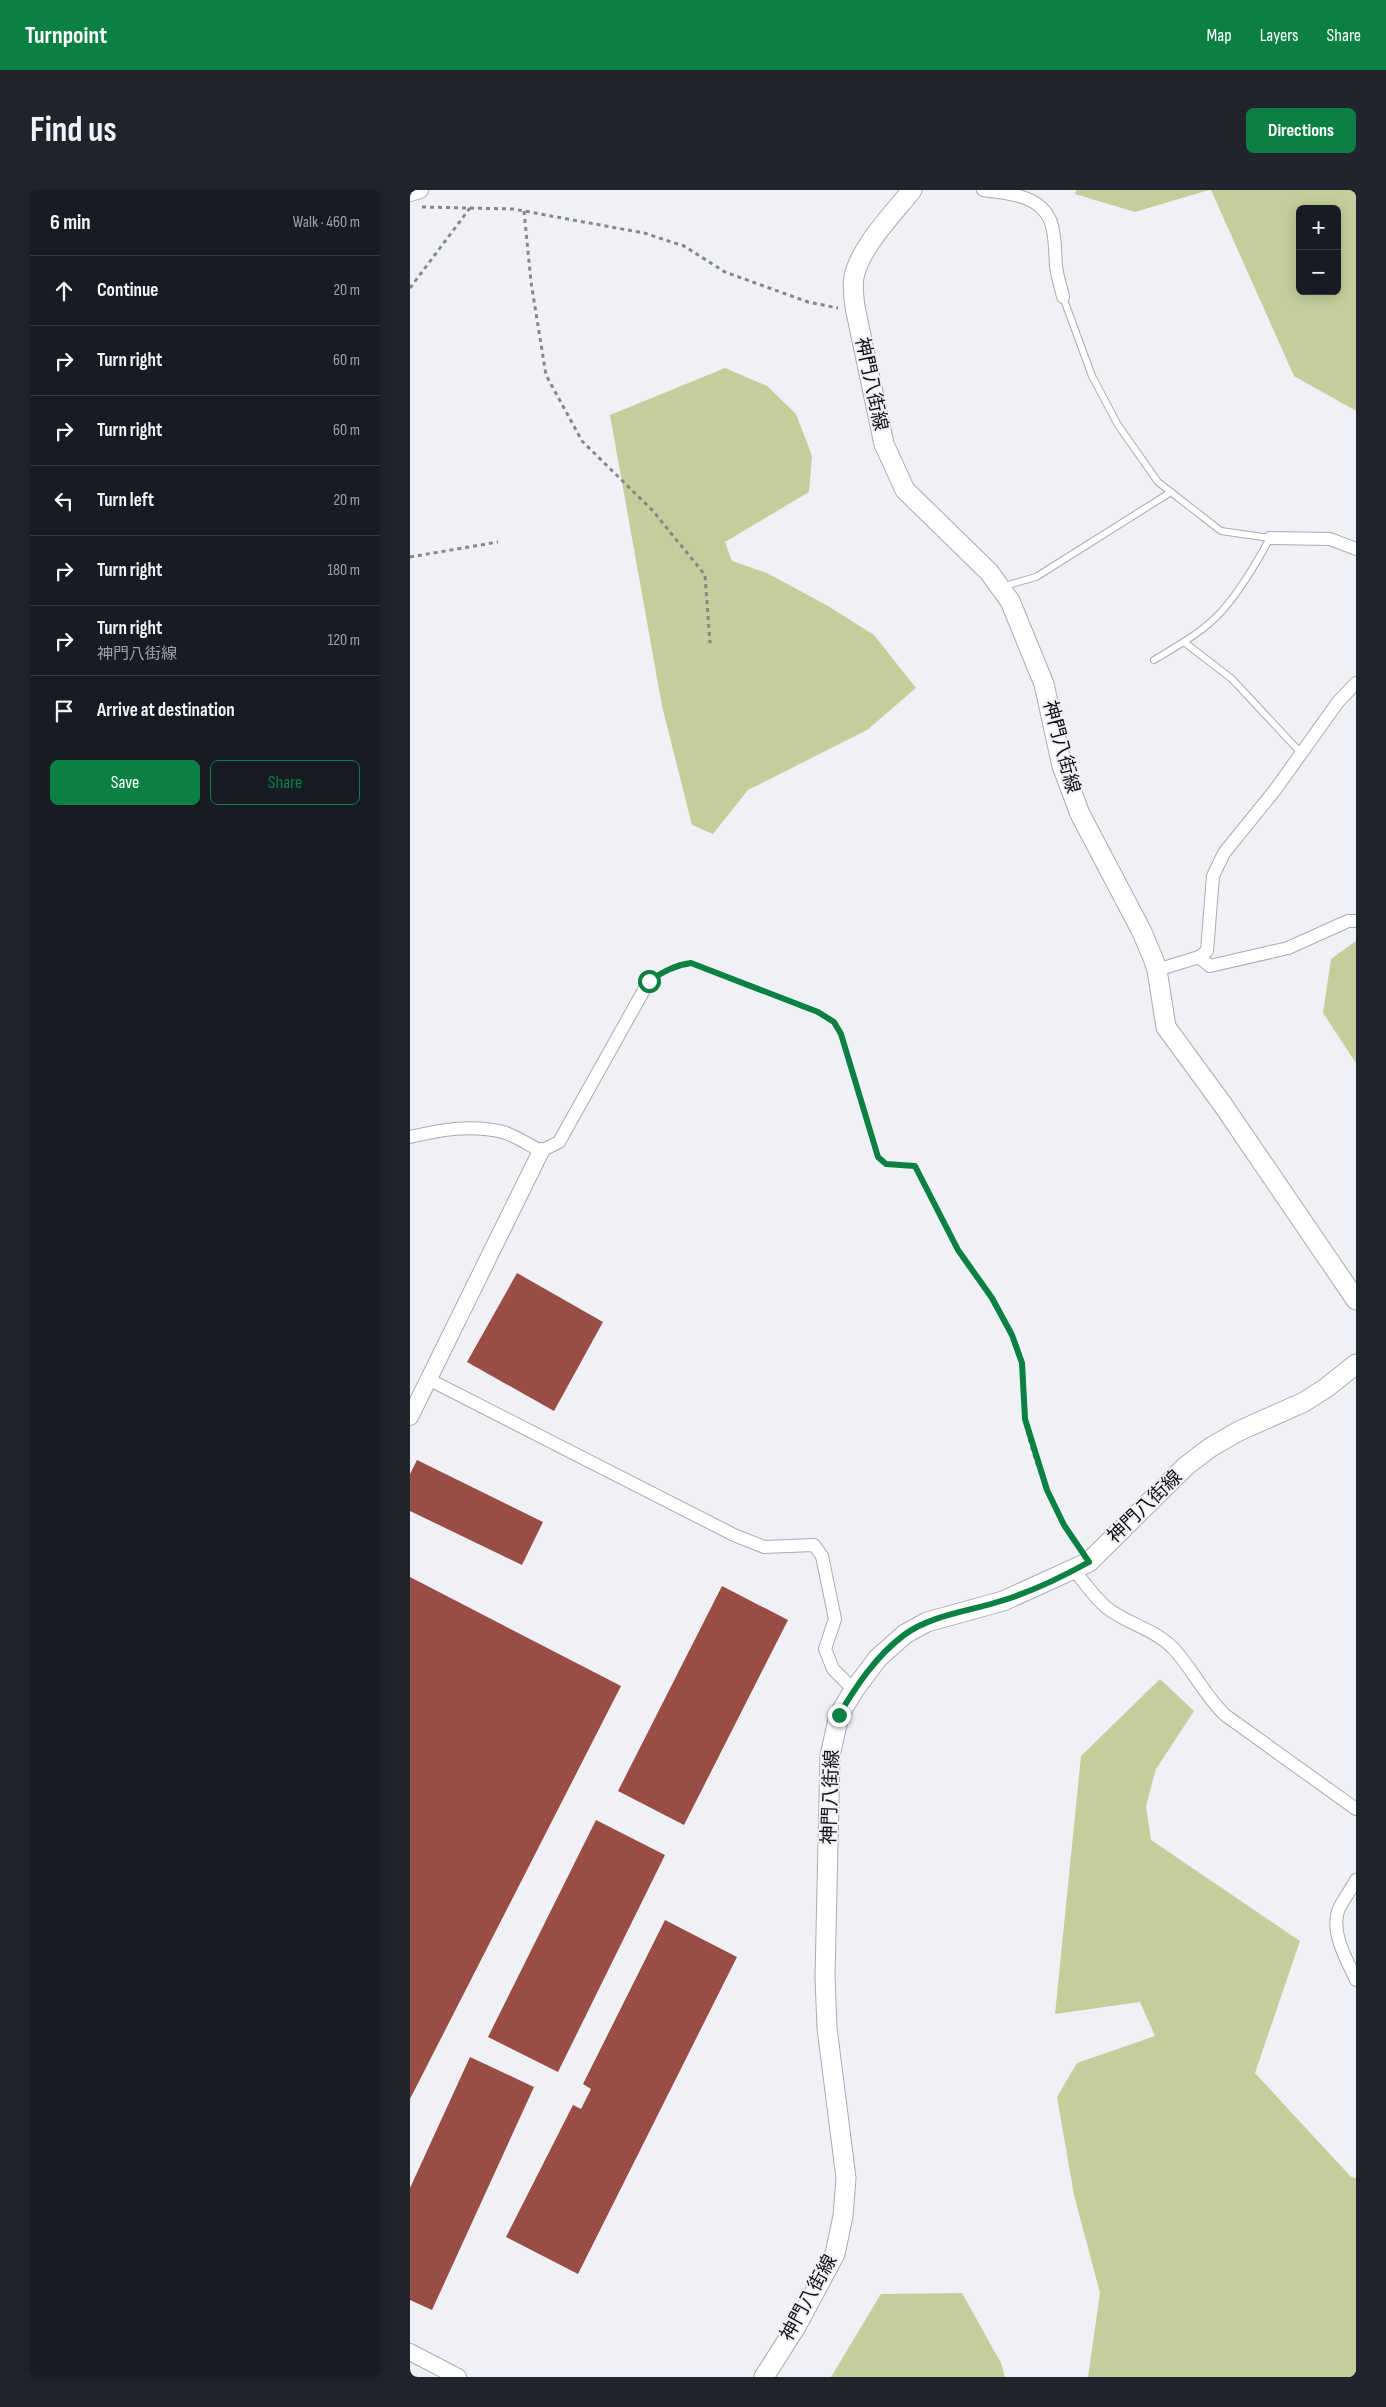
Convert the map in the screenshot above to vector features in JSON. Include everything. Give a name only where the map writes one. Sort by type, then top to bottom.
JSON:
[{"type":"main road","name":"神門八街線","points":[[912,190],[862,256],[854,277],[853,294],[856,312],[884,444],[905,490],[989,572],[1010,601],[1044,684],[1062,766],[1080,814],[1142,932],[1157,970],[1166,1027],[1223,1105],[1356,1300]]},
{"type":"main road","name":"神門八街線","points":[[764,2377],[802,2316],[835,2254],[843,2216],[846,2178],[826,2000],[829,1798],[832,1744],[839,1715],[854,1690],[878,1658],[905,1634],[927,1622],[1003,1600],[1081,1566],[1186,1466],[1239,1430],[1304,1402],[1326,1388],[1356,1364]]},
{"type":"street","points":[[414,200],[420,190]]},
{"type":"street","points":[[983,190],[1025,197],[1040,205],[1051,220],[1056,237],[1056,267],[1063,297]]},
{"type":"street","points":[[1270,538],[1330,539],[1356,549]]},
{"type":"street","points":[[1157,970],[1199,957],[1207,952],[1213,876],[1224,853],[1338,702],[1356,683]]},
{"type":"street","points":[[1199,957],[1210,966],[1288,948],[1348,921],[1356,921]]},
{"type":"street","points":[[410,1416],[541,1151],[559,1142],[649,981]]},
{"type":"street","points":[[410,1137],[444,1129],[478,1128],[504,1132],[541,1151]]},
{"type":"street","points":[[428,1379],[734,1535],[764,1547],[814,1545],[822,1556],[835,1619],[825,1649],[833,1669],[854,1690]]},
{"type":"street","points":[[1081,1566],[1107,1607],[1126,1620],[1151,1631],[1173,1648],[1211,1701],[1225,1715],[1356,1809]]},
{"type":"street","points":[[1356,1880],[1338,1912],[1336,1927],[1341,1946],[1356,1980]]},
{"type":"street","points":[[410,2352],[458,2377]]},
{"type":"lane","points":[[1063,297],[1092,376],[1118,425],[1158,482],[1221,531],[1270,538],[1252,572],[1220,613],[1184,642],[1154,660]]},
{"type":"lane","points":[[1000,587],[1036,577],[1171,492]]},
{"type":"lane","points":[[1184,642],[1232,679],[1301,753]]},
{"type":"path","points":[[414,200],[470,208],[524,210],[644,233],[684,246],[725,272],[808,302],[856,312]]},
{"type":"path","points":[[410,288],[470,208]]},
{"type":"path","points":[[524,210],[530,282],[546,375],[582,441],[653,511],[705,575],[710,644]]},
{"type":"path","points":[[410,557],[498,542]]},
{"type":"path","points":[[649,981],[665,970],[691,963],[818,1012],[834,1022],[841,1034],[878,1157],[886,1164],[915,1166],[958,1250],[992,1298],[1012,1335],[1022,1363],[1025,1419],[1047,1490],[1081,1566]]},
{"type":"green space","points":[[1076,190],[1209,190],[1135,212],[1075,194]]},
{"type":"green space","points":[[1211,190],[1356,190],[1356,411],[1294,376]]},
{"type":"green space","points":[[725,368],[767,386],[796,414],[812,456],[809,492],[725,542],[732,561],[767,573],[828,606],[874,635],[916,688],[867,730],[748,790],[713,834],[692,825],[662,706],[610,415]]},
{"type":"green space","points":[[1356,941],[1356,1063],[1323,1013],[1331,959]]},
{"type":"green space","points":[[1160,1679],[1194,1711],[1156,1769],[1146,1806],[1151,1840],[1300,1941],[1255,2073],[1351,2177],[1356,2178],[1356,2377],[1088,2377],[1100,2293],[1074,2195],[1057,2097],[1077,2063],[1155,2036],[1140,2002],[1055,2014],[1081,1756]]},
{"type":"green space","points":[[962,2293],[1001,2363],[1005,2377],[831,2377],[881,2294]]},
{"type":"building","points":[[517,1273],[603,1322],[554,1411],[467,1362]]},
{"type":"building","points":[[417,1460],[543,1522],[522,1565],[410,1511],[410,1474]]},
{"type":"building","points":[[410,1577],[621,1686],[410,2099]]},
{"type":"building","points":[[722,1586],[788,1620],[684,1825],[618,1791]]},
{"type":"building","points":[[596,1820],[665,1855],[558,2072],[488,2037]]},
{"type":"building","points":[[665,1920],[737,1957],[578,2274],[506,2237],[573,2105],[581,2109],[591,2089],[583,2084]]},
{"type":"building","points":[[470,2057],[534,2087],[432,2310],[410,2300],[410,2188]]},
{"type":"route","points":[[649,981],[665,970],[691,963],[818,1012],[834,1022],[841,1034],[878,1157],[886,1164],[915,1166],[926,1182],[958,1250],[992,1298],[1012,1335],[1022,1363],[1025,1419],[1047,1490],[1064,1525],[1089,1562],[1003,1600],[927,1622],[905,1634],[878,1658],[854,1690],[839,1715]]}]
